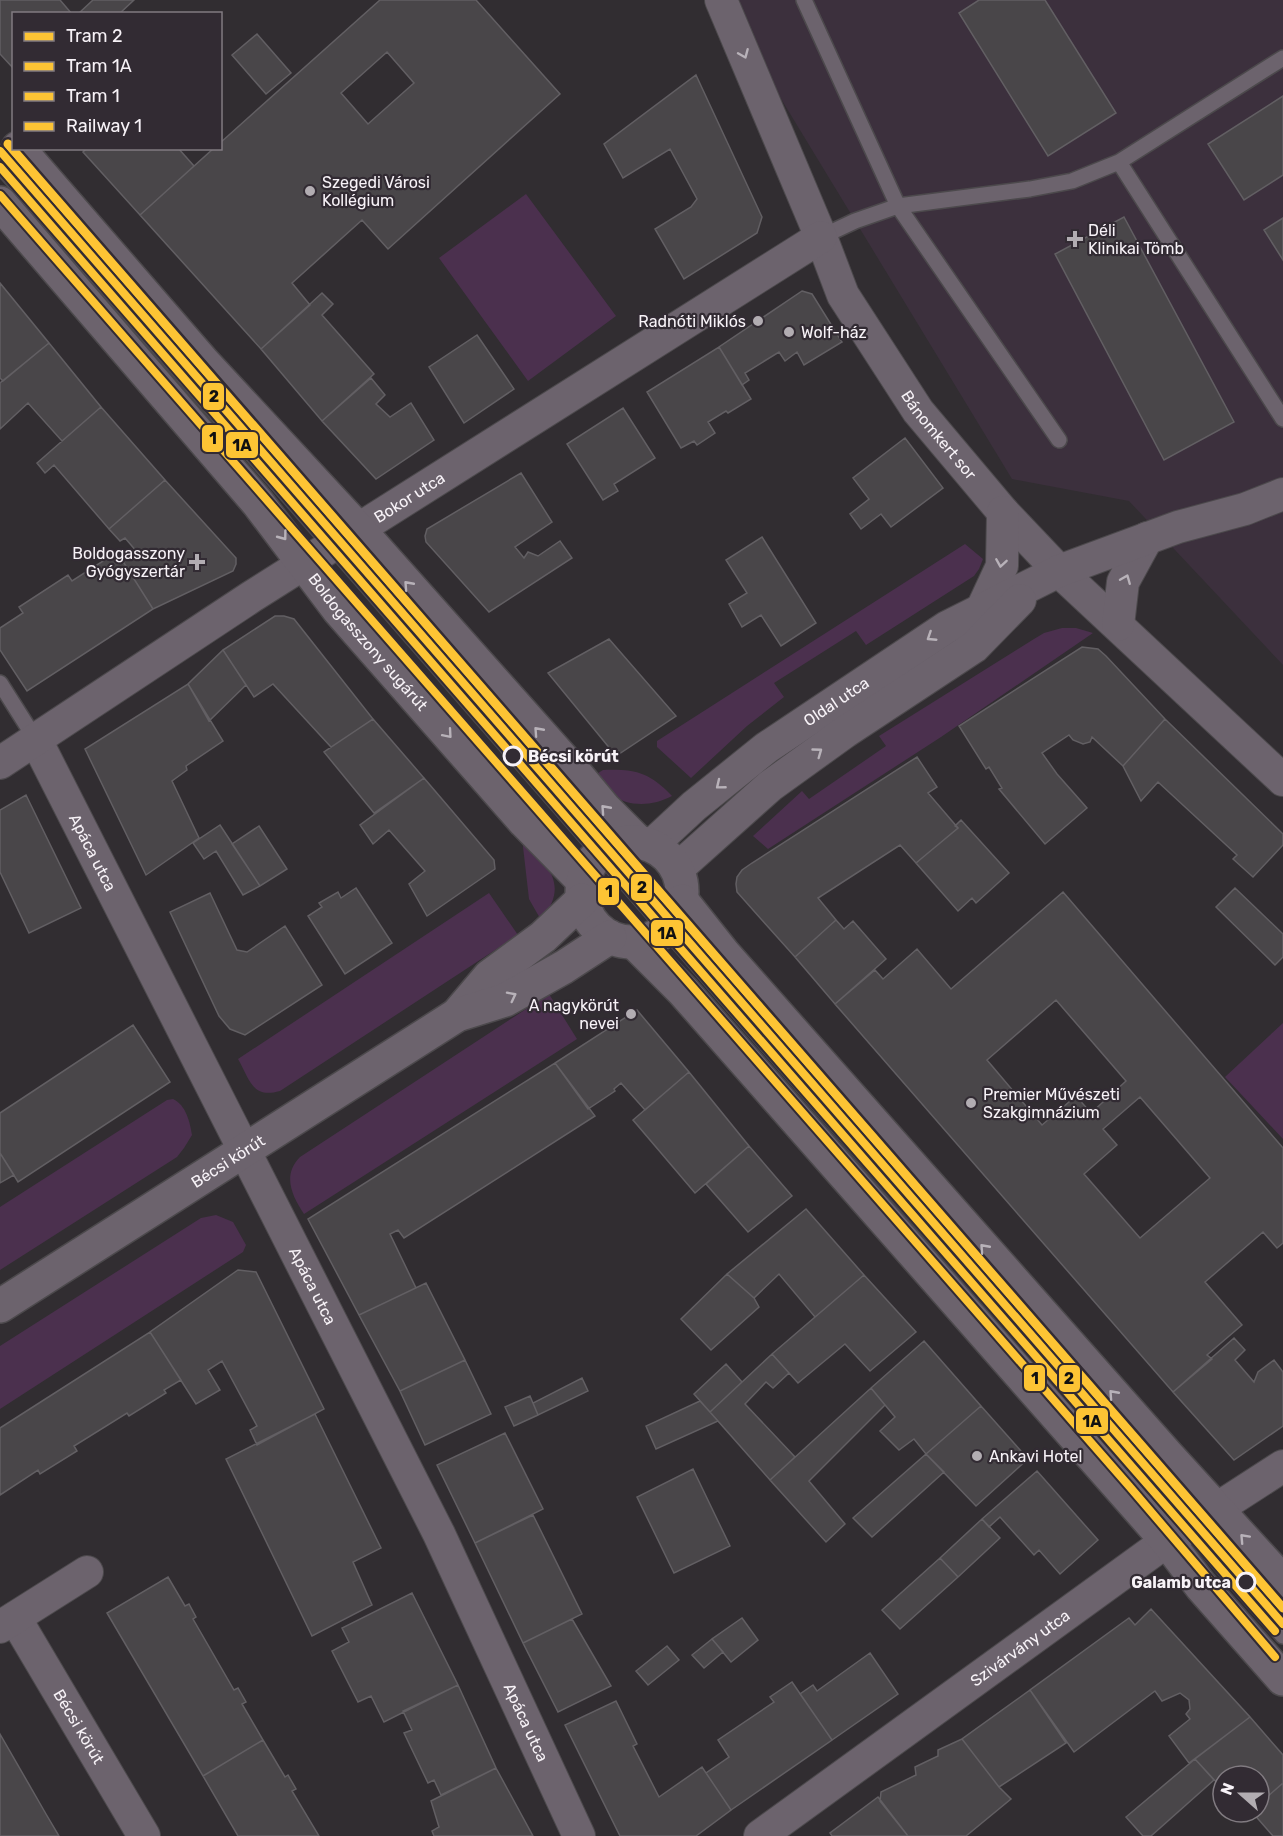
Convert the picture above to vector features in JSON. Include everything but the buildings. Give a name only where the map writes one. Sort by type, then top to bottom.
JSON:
[{"type":"street","name":"Bánomkert sor","points":[[721,0],[821,237],[843,295],[918,411],[1003,512],[1048,576],[1118,625],[1283,780]]},
{"type":"street","points":[[0,127],[12,141]]},
{"type":"street","name":"Boldogasszony sugárút","points":[[20,150],[204,363],[346,538],[576,774],[605,809],[644,843],[671,859],[677,869]]},
{"type":"street","name":"Boldogasszony sugárút","points":[[0,204],[258,503],[338,609],[525,822],[582,891],[587,916],[597,928],[622,940],[683,991],[1178,1534],[1202,1586],[1283,1679]]},
{"type":"street","name":"Bokor utca","points":[[0,763],[251,597],[821,237]]},
{"type":"street","name":"Oldal utca","points":[[644,843],[694,806],[766,747],[939,632],[1048,576],[1178,526],[1245,509],[1283,494]]},
{"type":"street","points":[[982,609],[1002,566],[1003,512]]},
{"type":"street","points":[[1118,625],[1123,582],[1147,538]]},
{"type":"street","name":"Oldal utca","points":[[677,869],[770,786],[845,732],[974,647],[1048,576]]},
{"type":"street","name":"Apáca utca","points":[[36,740],[440,1534],[579,1836]]},
{"type":"street","points":[[601,852],[617,843],[644,843]]},
{"type":"street","name":"Bécsi körút","points":[[457,1015],[490,976],[543,937],[582,891],[587,869],[601,852]]},
{"type":"street","points":[[674,915],[683,890],[677,869]]},
{"type":"street","name":"Boldogasszony sugárút","points":[[674,915],[724,954],[1283,1582]]},
{"type":"street","name":"Bécsi körút","points":[[0,1306],[457,1015],[505,1000],[564,967],[622,940],[647,940],[660,934],[674,915]]},
{"type":"street","name":"Szivárvány utca","points":[[760,1836],[1178,1534],[1283,1466]]},
{"type":"street","name":"Bécsi körút","points":[[87,1572],[7,1622],[144,1836]]},
{"type":"lane","points":[[804,0],[898,206],[1059,440]]},
{"type":"lane","points":[[821,237],[855,221],[898,206],[1072,181],[1119,162],[1283,58]]},
{"type":"lane","points":[[1119,162],[1283,419]]},
{"type":"lane","name":"Boldogasszony sugárút","points":[[0,165],[346,538],[601,852],[674,915],[1178,1534],[1283,1636]]},
{"type":"lane","points":[[0,683],[36,740]]},
{"type":"shaded area","name":"Déli Klinikai Tömb","points":[[721,0],[1283,0],[1283,665],[1129,501],[1012,479]]},
{"type":"shaded area","points":[[526,194],[616,316],[528,381],[439,258]]},
{"type":"shaded area","points":[[965,544],[983,559],[974,576],[866,645],[856,631],[774,683],[784,697],[747,726],[691,778],[657,747],[657,741]]},
{"type":"shaded area","points":[[1062,628],[1076,628],[1093,633],[941,737],[768,849],[753,836],[802,791],[809,799],[886,746],[879,736],[1044,633]]},
{"type":"shaded area","points":[[603,770],[624,770],[641,774],[656,782],[672,796],[657,802],[641,804],[625,802],[611,794],[595,775]]},
{"type":"shaded area","points":[[522,838],[547,867],[555,886],[550,907],[541,920],[529,899]]},
{"type":"shaded area","points":[[489,893],[518,935],[280,1091],[263,1092],[253,1086],[238,1059]]},
{"type":"shaded area","points":[[549,994],[577,1039],[304,1214],[293,1193],[290,1178],[291,1171],[300,1157]]},
{"type":"shaded area","points":[[1283,1023],[1283,1139],[1225,1077]]},
{"type":"shaded area","points":[[173,1099],[181,1105],[189,1119],[192,1135],[177,1157],[0,1270],[0,1207],[167,1100]]},
{"type":"shaded area","points":[[216,1215],[233,1222],[246,1245],[243,1252],[0,1409],[0,1346],[201,1218]]},
{"type":"tram line","name":"2","points":[[0,151],[1283,1624]]},
{"type":"tram line","name":"1A","points":[[0,167],[1275,1631]]},
{"type":"tram line","name":"1","points":[[0,195],[1129,1486],[1275,1657]]},
{"type":"rail line","name":"1","points":[[8,144],[12,149]]},
{"type":"rail line","name":"1","points":[[13,150],[1283,1608]]},
{"type":"place","name":"Szegedi Városi Kollégium","points":[[310,191]]},
{"type":"place","name":"Déli Klinikai Tömb","points":[[1075,239]]},
{"type":"place","name":"Radnóti Miklós","points":[[758,321]]},
{"type":"place","name":"Wolf-ház","points":[[789,332]]},
{"type":"place","name":"Boldogasszony Gyógyszertár","points":[[197,562]]},
{"type":"place","name":"Bécsi körút","points":[[513,756]]},
{"type":"place","name":"A nagykörút nevei","points":[[631,1014]]},
{"type":"place","name":"Premier Művészeti Szakgimnázium","points":[[971,1103]]},
{"type":"place","name":"Ankavi Hotel","points":[[977,1456]]},
{"type":"place","name":"Galamb utca","points":[[1246,1582]]}]
